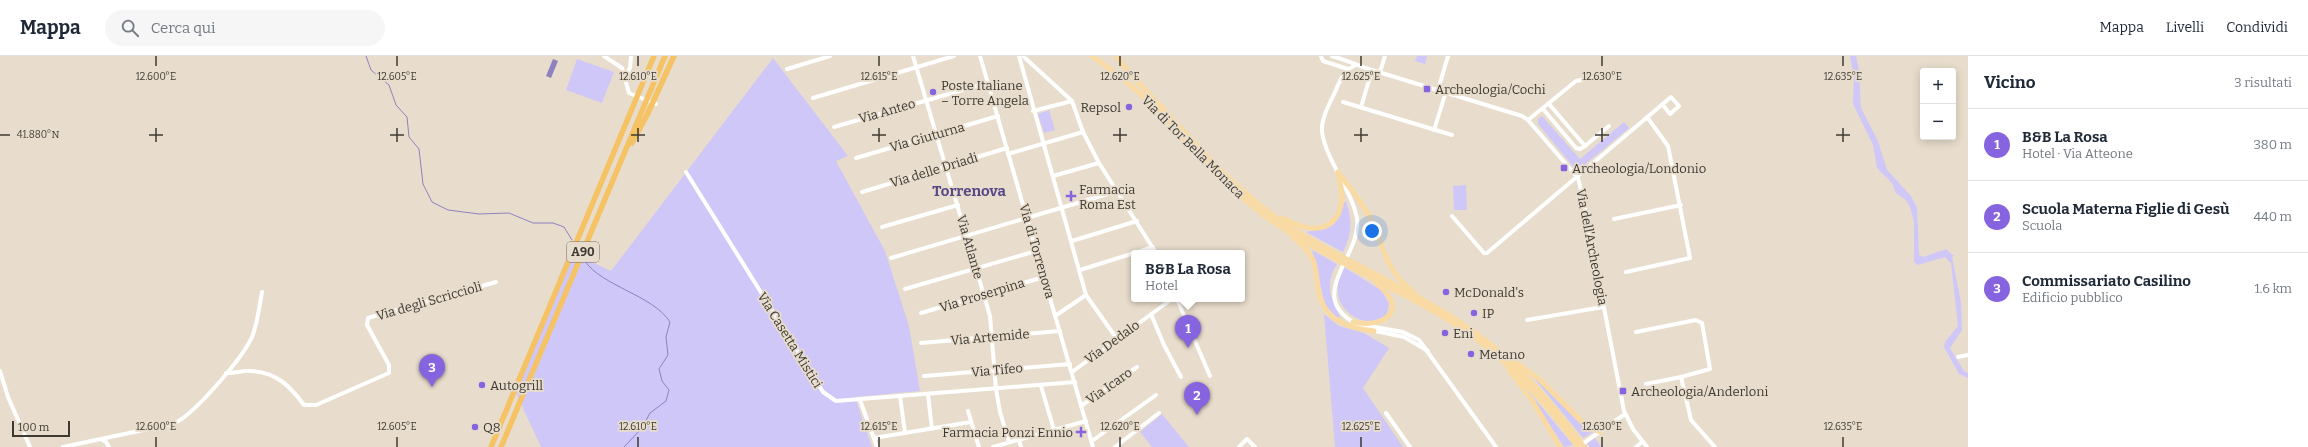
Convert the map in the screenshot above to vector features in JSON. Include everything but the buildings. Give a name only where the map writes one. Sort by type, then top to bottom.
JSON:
[{"type":"highway","name":"A90","points":[[491,447],[653,56]]},
{"type":"highway","name":"A90","points":[[501,447],[664,56]]},
{"type":"highway","points":[[620,164],[645,120],[674,56]]},
{"type":"main road","name":"Via di Tor Bella Monaca","points":[[1092,56],[1141,94],[1234,190],[1287,230],[1339,258]]},
{"type":"main road","name":"Via di Tor Bella Monaca","points":[[1116,56],[1213,164],[1263,208],[1294,230],[1339,258]]},
{"type":"main road","points":[[1263,208],[1300,226],[1313,229],[1325,227],[1335,219],[1340,208],[1342,196],[1338,172]]},
{"type":"main road","points":[[1338,172],[1368,214],[1384,257],[1394,274],[1430,303],[1468,328],[1502,357],[1548,400],[1584,447]]},
{"type":"main road","points":[[1287,230],[1310,255],[1320,297],[1328,314],[1337,321],[1348,326],[1374,331]]},
{"type":"main road","points":[[1339,258],[1430,303]]},
{"type":"main road","points":[[1353,322],[1368,324],[1380,323],[1387,318],[1391,310],[1391,300],[1388,293],[1357,268]]},
{"type":"main road","points":[[1367,276],[1456,324],[1502,357],[1536,376],[1586,426],[1600,432]]},
{"type":"main road","points":[[1502,357],[1530,397],[1560,447]]},
{"type":"main road","points":[[1502,357],[1544,403],[1579,447]]},
{"type":"street","points":[[604,56],[619,64],[625,77],[628,93],[656,104]]},
{"type":"street","points":[[625,77],[630,68],[631,56]]},
{"type":"street","points":[[787,69],[830,56]]},
{"type":"street","name":"Via Atlante","points":[[913,56],[990,316],[996,389],[1000,412],[1009,442]]},
{"type":"street","points":[[813,98],[916,66],[954,56]]},
{"type":"street","name":"Via di Torrenova","points":[[980,56],[1093,447]]},
{"type":"street","points":[[1019,56],[1033,111],[1062,207],[1086,295],[1117,339]]},
{"type":"street","points":[[1023,56],[1072,101],[1084,132],[1099,163],[1154,250]]},
{"type":"street","points":[[1321,56],[1323,61],[1348,69]]},
{"type":"street","name":"Via dell'Archeologia","points":[[1332,56],[1346,60],[1354,66],[1380,72],[1516,114],[1528,120],[1576,176],[1582,194],[1625,414],[1642,442],[1647,447]]},
{"type":"street","points":[[1380,72],[1385,56]]},
{"type":"street","points":[[1438,90],[1448,56]]},
{"type":"street","points":[[1354,66],[1348,69],[1343,76],[1325,114],[1322,127],[1326,144],[1354,210],[1357,225],[1354,239],[1337,276],[1335,292],[1339,309],[1353,322],[1374,331],[1404,337],[1428,351]]},
{"type":"street","points":[[1361,107],[1372,70]]},
{"type":"street","points":[[1528,120],[1576,81],[1591,78],[1598,73]]},
{"type":"street","name":"Via Anteo","points":[[834,127],[987,82]]},
{"type":"street","points":[[1434,130],[1446,92]]},
{"type":"street","points":[[1033,111],[1072,101]]},
{"type":"street","points":[[1343,102],[1452,135]]},
{"type":"street","points":[[1549,104],[1585,146]]},
{"type":"street","points":[[1452,216],[1484,253],[1487,253],[1662,104]]},
{"type":"street","points":[[1543,109],[1577,148],[1582,149],[1609,126]]},
{"type":"street","name":"Via Giuturna","points":[[856,158],[998,116]]},
{"type":"street","points":[[1626,272],[1690,258],[1668,145],[1647,117]]},
{"type":"street","points":[[1008,154],[1084,132]]},
{"type":"street","name":"Via delle Driadi","points":[[862,192],[1007,148]]},
{"type":"street","points":[[1053,176],[1099,163]]},
{"type":"street","name":"Via Casetta Mistici","points":[[686,172],[823,392],[836,401],[928,395],[1075,382]]},
{"type":"street","points":[[891,258],[1118,191]]},
{"type":"street","points":[[882,227],[958,205]]},
{"type":"street","points":[[1614,218],[1681,206]]},
{"type":"street","points":[[1072,242],[1137,221]]},
{"type":"street","points":[[1144,250],[1153,247]]},
{"type":"street","points":[[905,289],[1036,251]]},
{"type":"street","points":[[1080,270],[1131,254]]},
{"type":"street","name":"Via Proserpina","points":[[921,313],[1044,276]]},
{"type":"street","name":"Via degli Scriccioli","points":[[226,373],[252,371],[270,374],[291,388],[304,405],[316,405],[389,373],[389,366],[367,325],[368,318],[496,282]]},
{"type":"street","points":[[63,447],[178,422],[189,414],[245,350],[257,322],[262,292]]},
{"type":"street","points":[[1055,316],[1086,295]]},
{"type":"street","name":"Via Dedalo","points":[[1072,372],[1168,302]]},
{"type":"street","points":[[1178,302],[1210,376]]},
{"type":"street","points":[[1527,320],[1603,306]]},
{"type":"street","points":[[1151,314],[1164,345],[1181,377]]},
{"type":"street","points":[[1636,332],[1700,321],[1703,325],[1710,369],[1682,377],[1646,384]]},
{"type":"street","points":[[1353,322],[1405,333],[1417,339],[1428,351],[1496,447]]},
{"type":"street","name":"Via Artemide","points":[[921,343],[1060,331]]},
{"type":"street","points":[[1958,358],[1968,356]]},
{"type":"street","name":"Via Tifeo","points":[[924,376],[1070,364]]},
{"type":"street","name":"Via Icaro","points":[[1081,406],[1137,367]]},
{"type":"street","points":[[0,371],[8,397],[30,447]]},
{"type":"street","points":[[1682,377],[1691,420],[1715,447]]},
{"type":"street","points":[[1041,386],[1054,430]]},
{"type":"street","points":[[928,395],[932,429]]},
{"type":"street","points":[[1092,441],[1156,395]]},
{"type":"street","points":[[900,396],[905,433]]},
{"type":"street","points":[[860,400],[877,447]]},
{"type":"street","points":[[968,411],[978,447]]},
{"type":"street","points":[[1115,447],[1158,413]]},
{"type":"street","points":[[1386,414],[1410,447]]},
{"type":"street","points":[[1579,447],[1625,414]]},
{"type":"street","points":[[993,447],[1086,421]]},
{"type":"street","points":[[874,438],[971,422]]},
{"type":"street","points":[[101,439],[106,442],[109,447]]},
{"type":"street","points":[[1239,447],[1247,439],[1255,447]]},
{"type":"street","points":[[1019,440],[1021,447]]},
{"type":"street","points":[[1636,447],[1642,442]]},
{"type":"shaded area","points":[[1417,56],[1427,56],[1425,64],[1415,61]]},
{"type":"shaded area","points":[[1850,56],[1856,56],[1859,70],[1861,108],[1878,141],[1887,170],[1911,196],[1917,208],[1919,255],[1923,257],[1946,249],[1954,256],[1952,257],[1961,302],[1962,330],[1950,348],[1964,371],[1968,373],[1968,378],[1959,374],[1944,347],[1945,342],[1958,326],[1951,263],[1945,257],[1918,265],[1914,262],[1914,221],[1910,207],[1906,200],[1896,193],[1892,183],[1877,168],[1873,145],[1853,104],[1854,77]]},
{"type":"shaded area","points":[[773,58],[848,156],[836,161],[885,251],[909,326],[920,391],[855,397],[872,447],[541,447],[515,391],[569,251],[611,271]]},
{"type":"shaded area","points":[[553,59],[558,61],[551,78],[546,76]]},
{"type":"shaded area","points":[[577,59],[614,72],[602,103],[566,90]]},
{"type":"shaded area","points":[[1049,110],[1055,130],[1044,133],[1038,114]]},
{"type":"shaded area","points":[[1542,116],[1580,159],[1624,122],[1629,128],[1577,171],[1538,124],[1538,119]]},
{"type":"shaded area","points":[[1466,185],[1467,210],[1454,210],[1453,186]]},
{"type":"shaded area","points":[[1344,202],[1346,202],[1350,216],[1350,233],[1343,252],[1306,232],[1329,227],[1340,215]]},
{"type":"shaded area","points":[[1312,250],[1337,264],[1331,279],[1330,292],[1341,318],[1334,316],[1329,311],[1326,304],[1321,288],[1317,264]]},
{"type":"shaded area","points":[[1344,267],[1381,290],[1389,303],[1387,313],[1380,319],[1372,321],[1362,320],[1352,315],[1344,308],[1339,297],[1338,285],[1339,278]]},
{"type":"shaded area","points":[[1324,314],[1339,326],[1364,333],[1389,348],[1363,388],[1403,447],[1335,447]]},
{"type":"shaded area","points":[[1534,378],[1549,389],[1585,429],[1593,432],[1583,438]]},
{"type":"shaded area","points":[[1526,388],[1573,445],[1564,447]]},
{"type":"shaded area","points":[[1162,414],[1189,447],[1152,447],[1140,432]]},
{"type":"shaded area","points":[[1595,438],[1601,447],[1590,447],[1587,443]]},
{"type":"waterway","points":[[366,56],[371,70],[389,85],[396,105],[407,117],[409,137],[419,149],[423,184],[432,202],[448,210],[479,214],[509,213],[533,223],[553,223],[564,227],[572,240]]},
{"type":"waterway","points":[[585,261],[593,270],[603,277],[652,305],[670,322],[666,337],[668,355],[659,369],[662,381],[669,390],[666,401],[650,413],[642,428],[624,447]]},
{"type":"place","name":"Archeologia/Cochi","points":[[1427,89]]},
{"type":"place","name":"Poste Italiane – Torre Angela","points":[[933,92]]},
{"type":"place","name":"Repsol","points":[[1129,107]]},
{"type":"place","name":"Archeologia/Londonio","points":[[1564,168]]},
{"type":"place","name":"Farmacia Roma Est","points":[[1071,196]]},
{"type":"place","name":"McDonald's","points":[[1446,292]]},
{"type":"place","name":"IP","points":[[1474,313]]},
{"type":"place","name":"Eni","points":[[1445,333]]},
{"type":"place","name":"B&B La Rosa","points":[[1188,348]]},
{"type":"place","name":"Metano","points":[[1471,354]]},
{"type":"place","name":"Autogrill","points":[[482,385]]},
{"type":"place","name":"Commissariato Casilino","points":[[432,387]]},
{"type":"place","name":"Archeologia/Anderloni","points":[[1623,391]]},
{"type":"place","name":"Scuola Materna Figlie di Gesù","points":[[1197,415]]},
{"type":"place","name":"Q8","points":[[475,427]]},
{"type":"place","name":"Farmacia Ponzi Ennio","points":[[1081,432]]},
{"type":"district","name":"Torrenova","points":[[969,191]]}]
